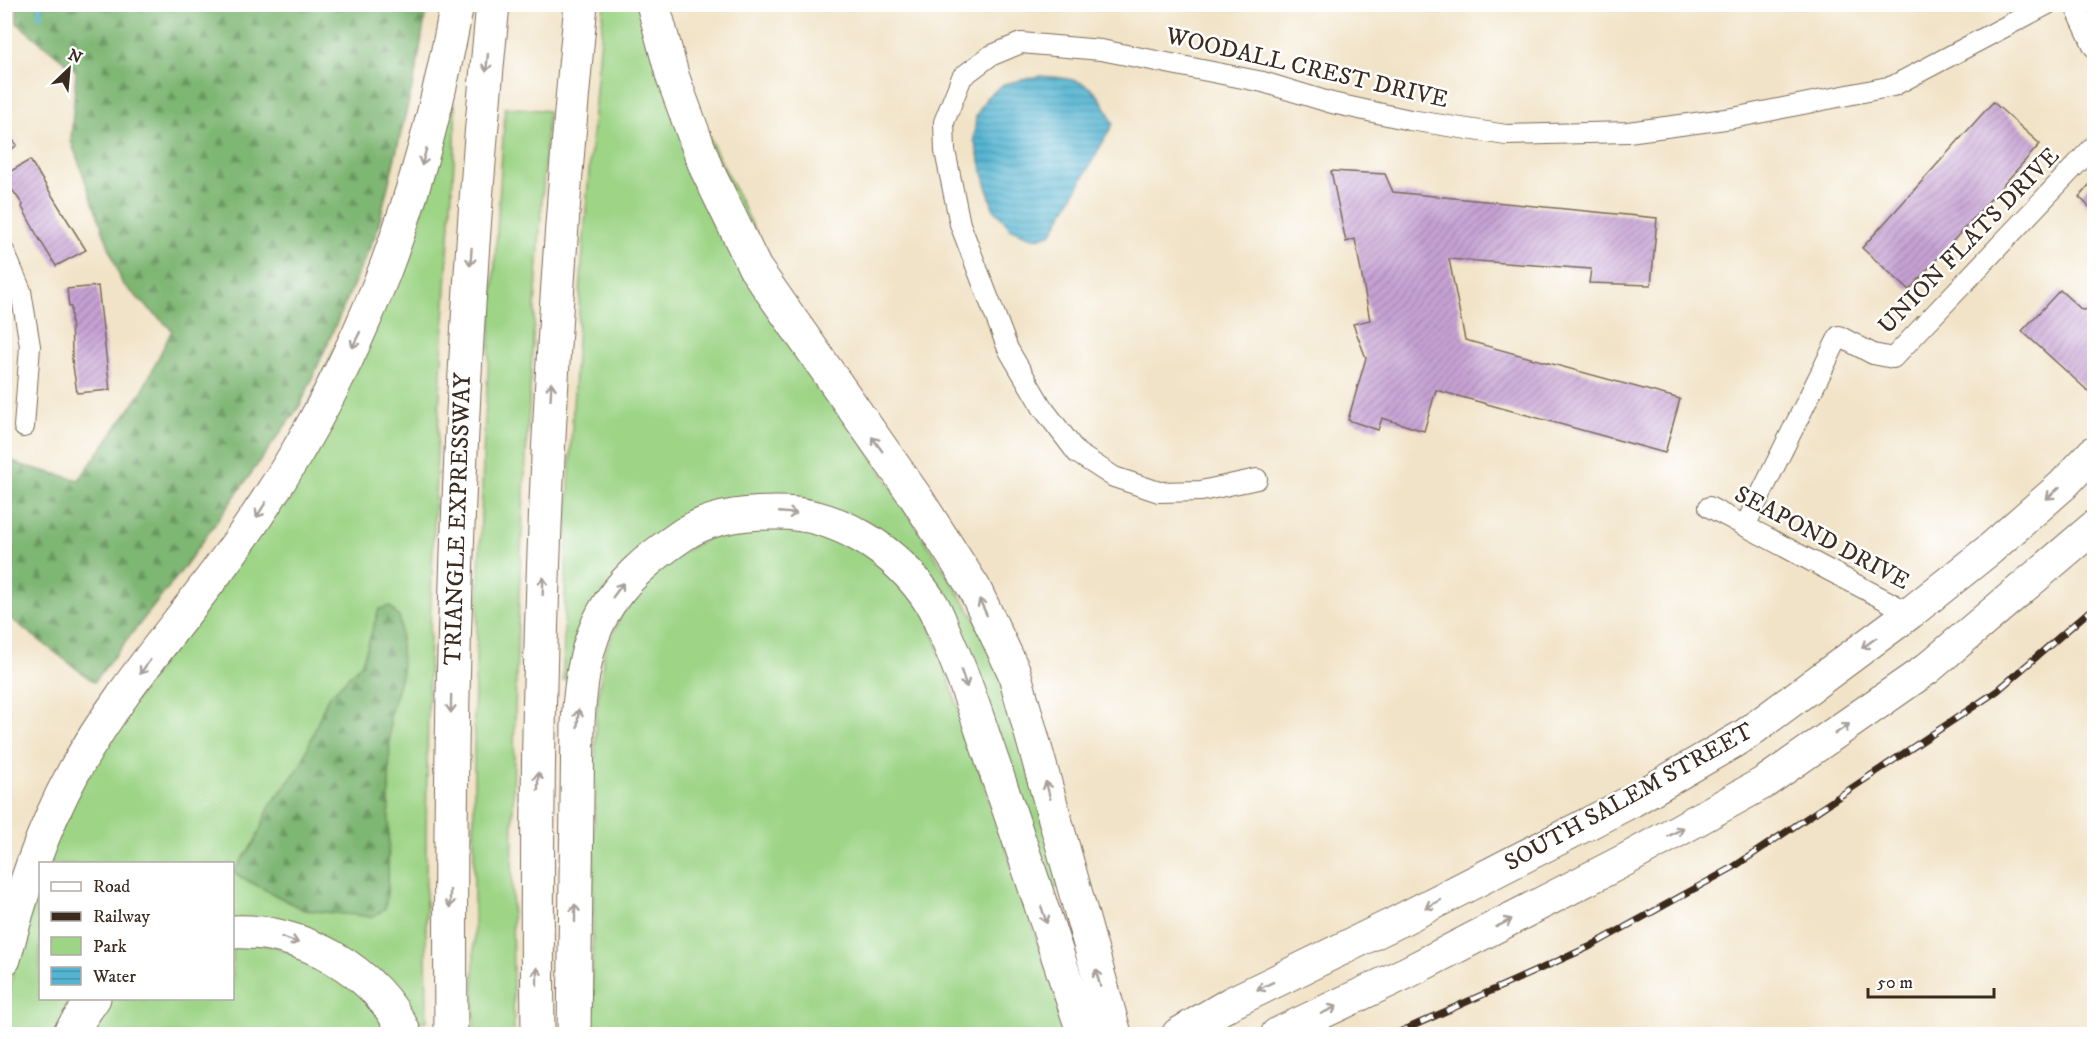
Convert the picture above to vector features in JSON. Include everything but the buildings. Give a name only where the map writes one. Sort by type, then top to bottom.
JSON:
[{"type":"highway","points":[[4,959],[25,881],[43,834],[73,772],[103,725],[254,521],[324,404],[368,316],[400,234],[425,154],[439,101],[457,4]]},
{"type":"highway","name":"TRIANGLE EXPRESSWAY","points":[[451,1035],[450,736],[459,467],[470,276],[493,4]]},
{"type":"highway","points":[[538,1035],[539,733],[544,515],[556,297],[581,4]]},
{"type":"highway","points":[[652,4],[673,78],[706,168],[755,268],[923,509],[974,588],[1014,672],[1115,1035]]},
{"type":"highway","points":[[574,1035],[578,723],[580,682],[588,643],[603,612],[625,582],[654,554],[691,530],[725,517],[788,512],[835,524],[872,542],[895,560],[932,604],[961,669],[1084,1035]]},
{"type":"highway","points":[[234,932],[280,936],[320,950],[356,973],[383,997],[405,1035]]},
{"type":"highway","points":[[69,1035],[93,1000]]},
{"type":"main road","name":"SOUTH SALEM STREET","points":[[1178,1035],[1231,1003],[1393,924],[1632,801],[1745,735],[1910,613],[1998,543],[2063,485],[2094,452]]},
{"type":"main road","points":[[1276,1035],[1408,972],[1607,870],[1765,782],[1927,669],[2094,527]]},
{"type":"street","name":"WOODALL CREST DRIVE","points":[[1257,479],[1201,491],[1159,492],[1114,477],[1077,453],[1042,407],[1008,349],[960,224],[945,151],[944,122],[962,77],[990,56],[1021,43],[1101,50],[1263,82],[1332,103],[1420,122],[1506,135],[1628,132],[1733,118],[1893,86],[2048,4]]},
{"type":"street","points":[[2074,4],[2094,47]]},
{"type":"street","name":"UNION FLATS DRIVE","points":[[1745,526],[1839,336],[1873,354],[1893,358],[2094,146]]},
{"type":"street","points":[[4,251],[21,291],[30,346],[24,427]]},
{"type":"street","name":"SEAPOND DRIVE","points":[[1709,507],[1910,613]]},
{"type":"green space","points":[[17,5],[427,5],[417,67],[377,231],[301,404],[182,570],[94,682],[5,614],[5,457],[21,465],[79,480],[141,393],[172,330],[122,283],[71,141],[76,71],[17,23]]},
{"type":"green space","points":[[604,5],[644,5],[845,414],[993,647],[1063,885],[1049,890],[1025,823],[880,535],[681,522],[570,681],[563,680],[568,511],[577,342]]},
{"type":"green space","points":[[449,103],[455,104],[455,147],[441,365],[428,693],[427,1021],[412,1023],[388,988],[234,922],[234,862],[42,862],[93,759],[238,556]]},
{"type":"green space","points":[[505,107],[548,111],[520,572],[513,803],[514,1034],[474,1034],[474,716],[484,435]]},
{"type":"green space","points":[[766,522],[856,542],[924,607],[1069,1034],[591,1034],[596,713],[604,653],[622,613],[648,579],[683,552],[725,528]]},
{"type":"green space","points":[[390,606],[400,619],[402,672],[390,715],[388,888],[385,908],[374,917],[304,910],[234,872],[255,841],[270,806],[301,765],[327,699],[362,663],[379,609]]},
{"type":"green space","points":[[39,869],[39,1000],[80,1000],[58,1034],[6,1034],[9,991],[22,928]]},
{"type":"green space","points":[[234,941],[275,946],[350,980],[396,1034],[79,1034],[104,1000],[234,1000]]},
{"type":"water","points":[[1040,76],[1067,79],[1086,85],[1101,99],[1113,124],[1052,233],[1035,239],[1010,228],[993,208],[974,140],[976,116],[987,97],[1004,84]]},
{"type":"waterway","points":[[40,4],[40,16]]},
{"type":"railway","points":[[1395,1034],[1589,947],[1732,868],[1997,691],[2094,607]]}]
